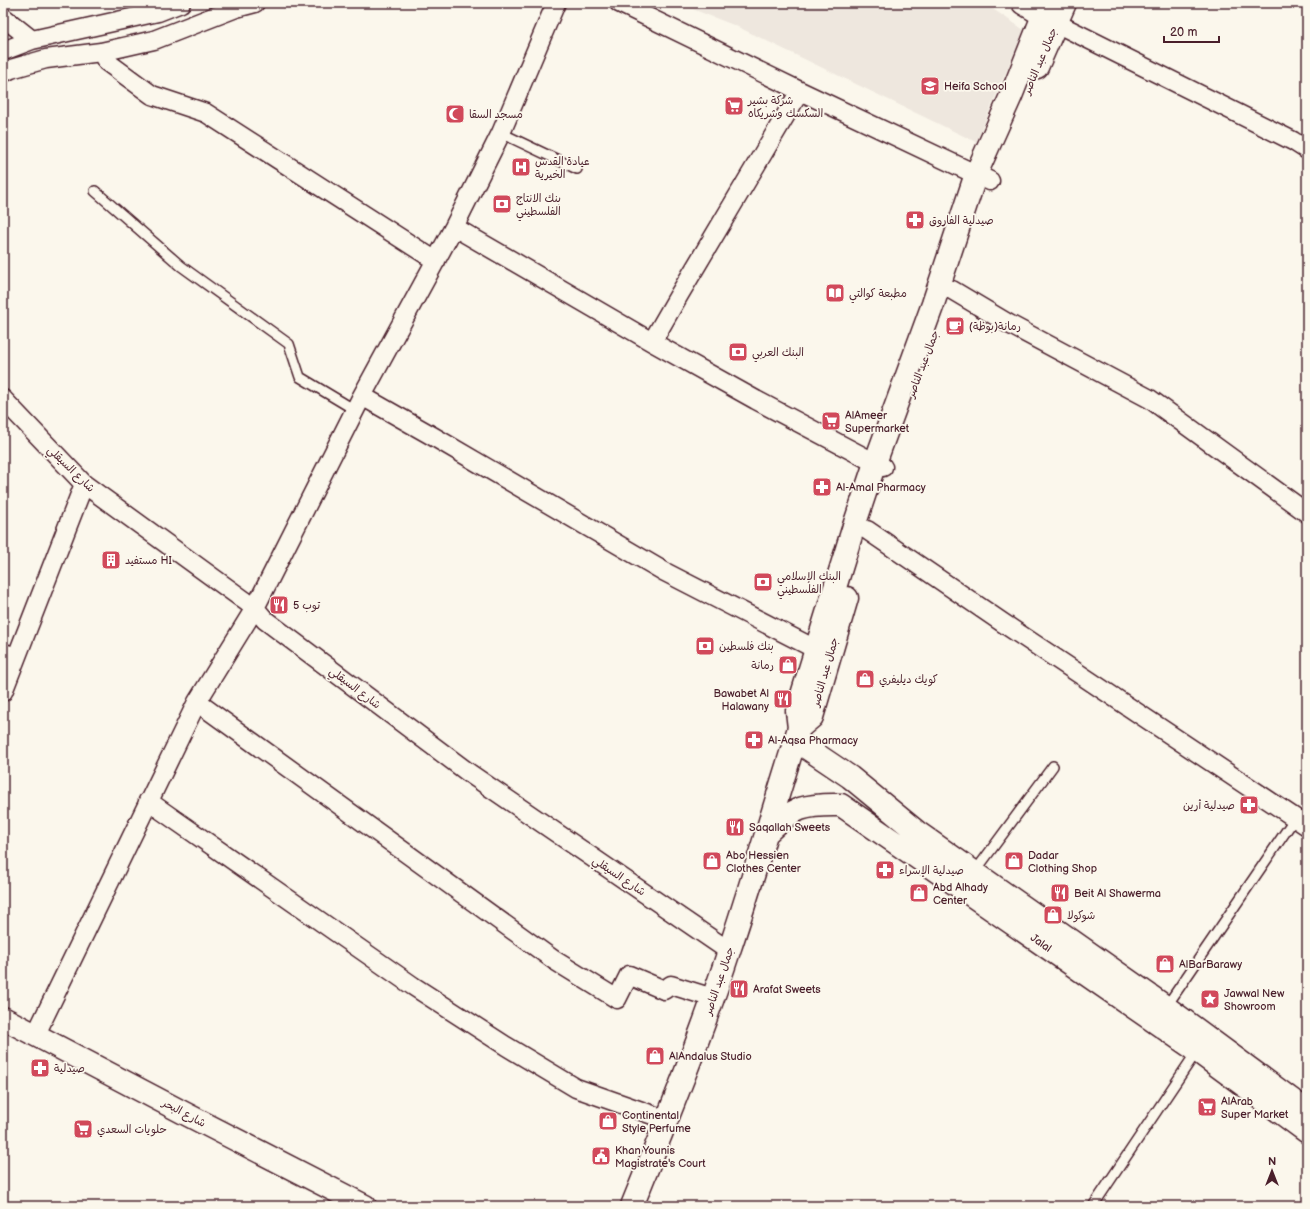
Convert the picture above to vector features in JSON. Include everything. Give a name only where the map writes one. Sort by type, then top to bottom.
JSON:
[{"type":"main road","points":[[1023,3],[1049,13]]},
{"type":"main road","name":"جمال عبد الناصر","points":[[632,1206],[667,1120],[713,998],[768,833],[797,734],[812,717],[822,653],[879,465],[933,304],[1049,13],[1065,3]]},
{"type":"main road","name":"جمال عبد الناصر","points":[[822,653],[867,530],[879,465],[952,290],[983,178]]},
{"type":"main road","name":"Jalal","points":[[797,734],[917,832],[1166,1007],[1202,1045],[1307,1132]]},
{"type":"main road","name":"Jalal","points":[[768,833],[786,815],[803,807],[819,804],[841,805],[1202,1045],[1307,1111]]},
{"type":"main road","name":"شارع البحر","points":[[3,1018],[365,1206]]},
{"type":"street","points":[[3,8],[6,3]]},
{"type":"street","points":[[3,51],[32,40],[158,12],[181,3]]},
{"type":"street","points":[[3,73],[11,69],[46,59],[102,52],[154,40],[236,8],[255,3]]},
{"type":"street","points":[[36,1034],[197,702],[255,608],[358,403],[454,227],[501,133],[556,3]]},
{"type":"street","points":[[619,3],[800,92],[983,178]]},
{"type":"street","points":[[1049,13],[1293,141],[1307,150]]},
{"type":"street","points":[[3,16],[32,40]]},
{"type":"street","points":[[102,52],[107,62],[152,95],[206,113],[436,261]]},
{"type":"street","points":[[652,342],[800,92]]},
{"type":"street","points":[[454,227],[652,342],[756,400],[879,465]]},
{"type":"street","points":[[952,290],[1009,324],[1150,399],[1307,514]]},
{"type":"street","name":"شارع السيقلي","points":[[3,399],[84,484],[255,608],[265,620],[469,773],[729,951]]},
{"type":"street","points":[[358,403],[429,434],[666,572],[822,653]]},
{"type":"street","points":[[3,692],[11,650],[84,484]]},
{"type":"street","points":[[867,530],[1003,623],[1301,822]]},
{"type":"street","points":[[197,702],[554,960],[611,996],[617,999],[629,974],[664,990],[671,985],[713,998]]},
{"type":"street","points":[[148,801],[413,986],[506,1046],[576,1088],[667,1120]]},
{"type":"lane","points":[[501,133],[577,170]]},
{"type":"lane","points":[[96,191],[181,266],[289,344],[300,377],[358,403]]},
{"type":"lane","points":[[974,873],[1053,766]]},
{"type":"lane","points":[[1166,1007],[1301,822]]},
{"type":"lane","points":[[1093,1206],[1202,1045]]},
{"type":"shaded area","name":"Heifa School","points":[[677,3],[984,3],[1024,30],[976,142],[736,26]]},
{"type":"place","name":"Heifa School","points":[[930,86]]},
{"type":"place","name":"شركة بشير السكسك وشريكاه","points":[[734,106]]},
{"type":"place","name":"مسجد السقا","points":[[455,114]]},
{"type":"place","name":"عيادة القدس الخيرية","points":[[521,167]]},
{"type":"place","name":"بنك الانتاج الفلسطيني","points":[[502,204]]},
{"type":"place","name":"صيدلية الفاروق","points":[[915,220]]},
{"type":"place","name":"مطبعة كوالتي","points":[[835,293]]},
{"type":"place","name":"رمانة(بوظة)","points":[[955,326]]},
{"type":"place","name":"البنك العربي","points":[[738,352]]},
{"type":"place","name":"AlAmeer Supermarket","points":[[831,421]]},
{"type":"place","name":"Al-Amal Pharmacy","points":[[822,487]]},
{"type":"place","name":"مستفيد HI","points":[[111,560]]},
{"type":"place","name":"البنك الإسلامي الفلسطيني","points":[[763,582]]},
{"type":"place","name":"توب 5","points":[[279,605]]},
{"type":"place","name":"بنك فلسطين","points":[[705,646]]},
{"type":"place","name":"رمانة","points":[[788,665]]},
{"type":"place","name":"كويك ديليفري","points":[[865,679]]},
{"type":"place","name":"Bawabet Al Halawany","points":[[783,699]]},
{"type":"place","name":"Al-Aqsa Pharmacy","points":[[754,740]]},
{"type":"place","name":"صيدلية أرين","points":[[1249,805]]},
{"type":"place","name":"Saqallah Sweets","points":[[735,827]]},
{"type":"place","name":"Abo Hessien Clothes Center","points":[[712,861]]},
{"type":"place","name":"Dadar Clothing Shop","points":[[1014,861]]},
{"type":"place","name":"صيدلية الإسراء","points":[[885,870]]},
{"type":"place","name":"Abd Alhady Center","points":[[919,893]]},
{"type":"place","name":"Beit Al Shawerma","points":[[1060,893]]},
{"type":"place","name":"شوكولا","points":[[1053,915]]},
{"type":"place","name":"AlBarBarawy","points":[[1165,964]]},
{"type":"place","name":"Arafat Sweets","points":[[739,989]]},
{"type":"place","name":"Jawwal New Showroom","points":[[1210,999]]},
{"type":"place","name":"AlAndalus Studio","points":[[655,1056]]},
{"type":"place","name":"صيدلية","points":[[40,1068]]},
{"type":"place","name":"AlArab Super Market","points":[[1207,1107]]},
{"type":"place","name":"Continental Style Perfume","points":[[608,1121]]},
{"type":"place","name":"حلويات السعدي","points":[[83,1129]]},
{"type":"place","name":"Khan Younis Magistrate's Court","points":[[601,1156]]}]
